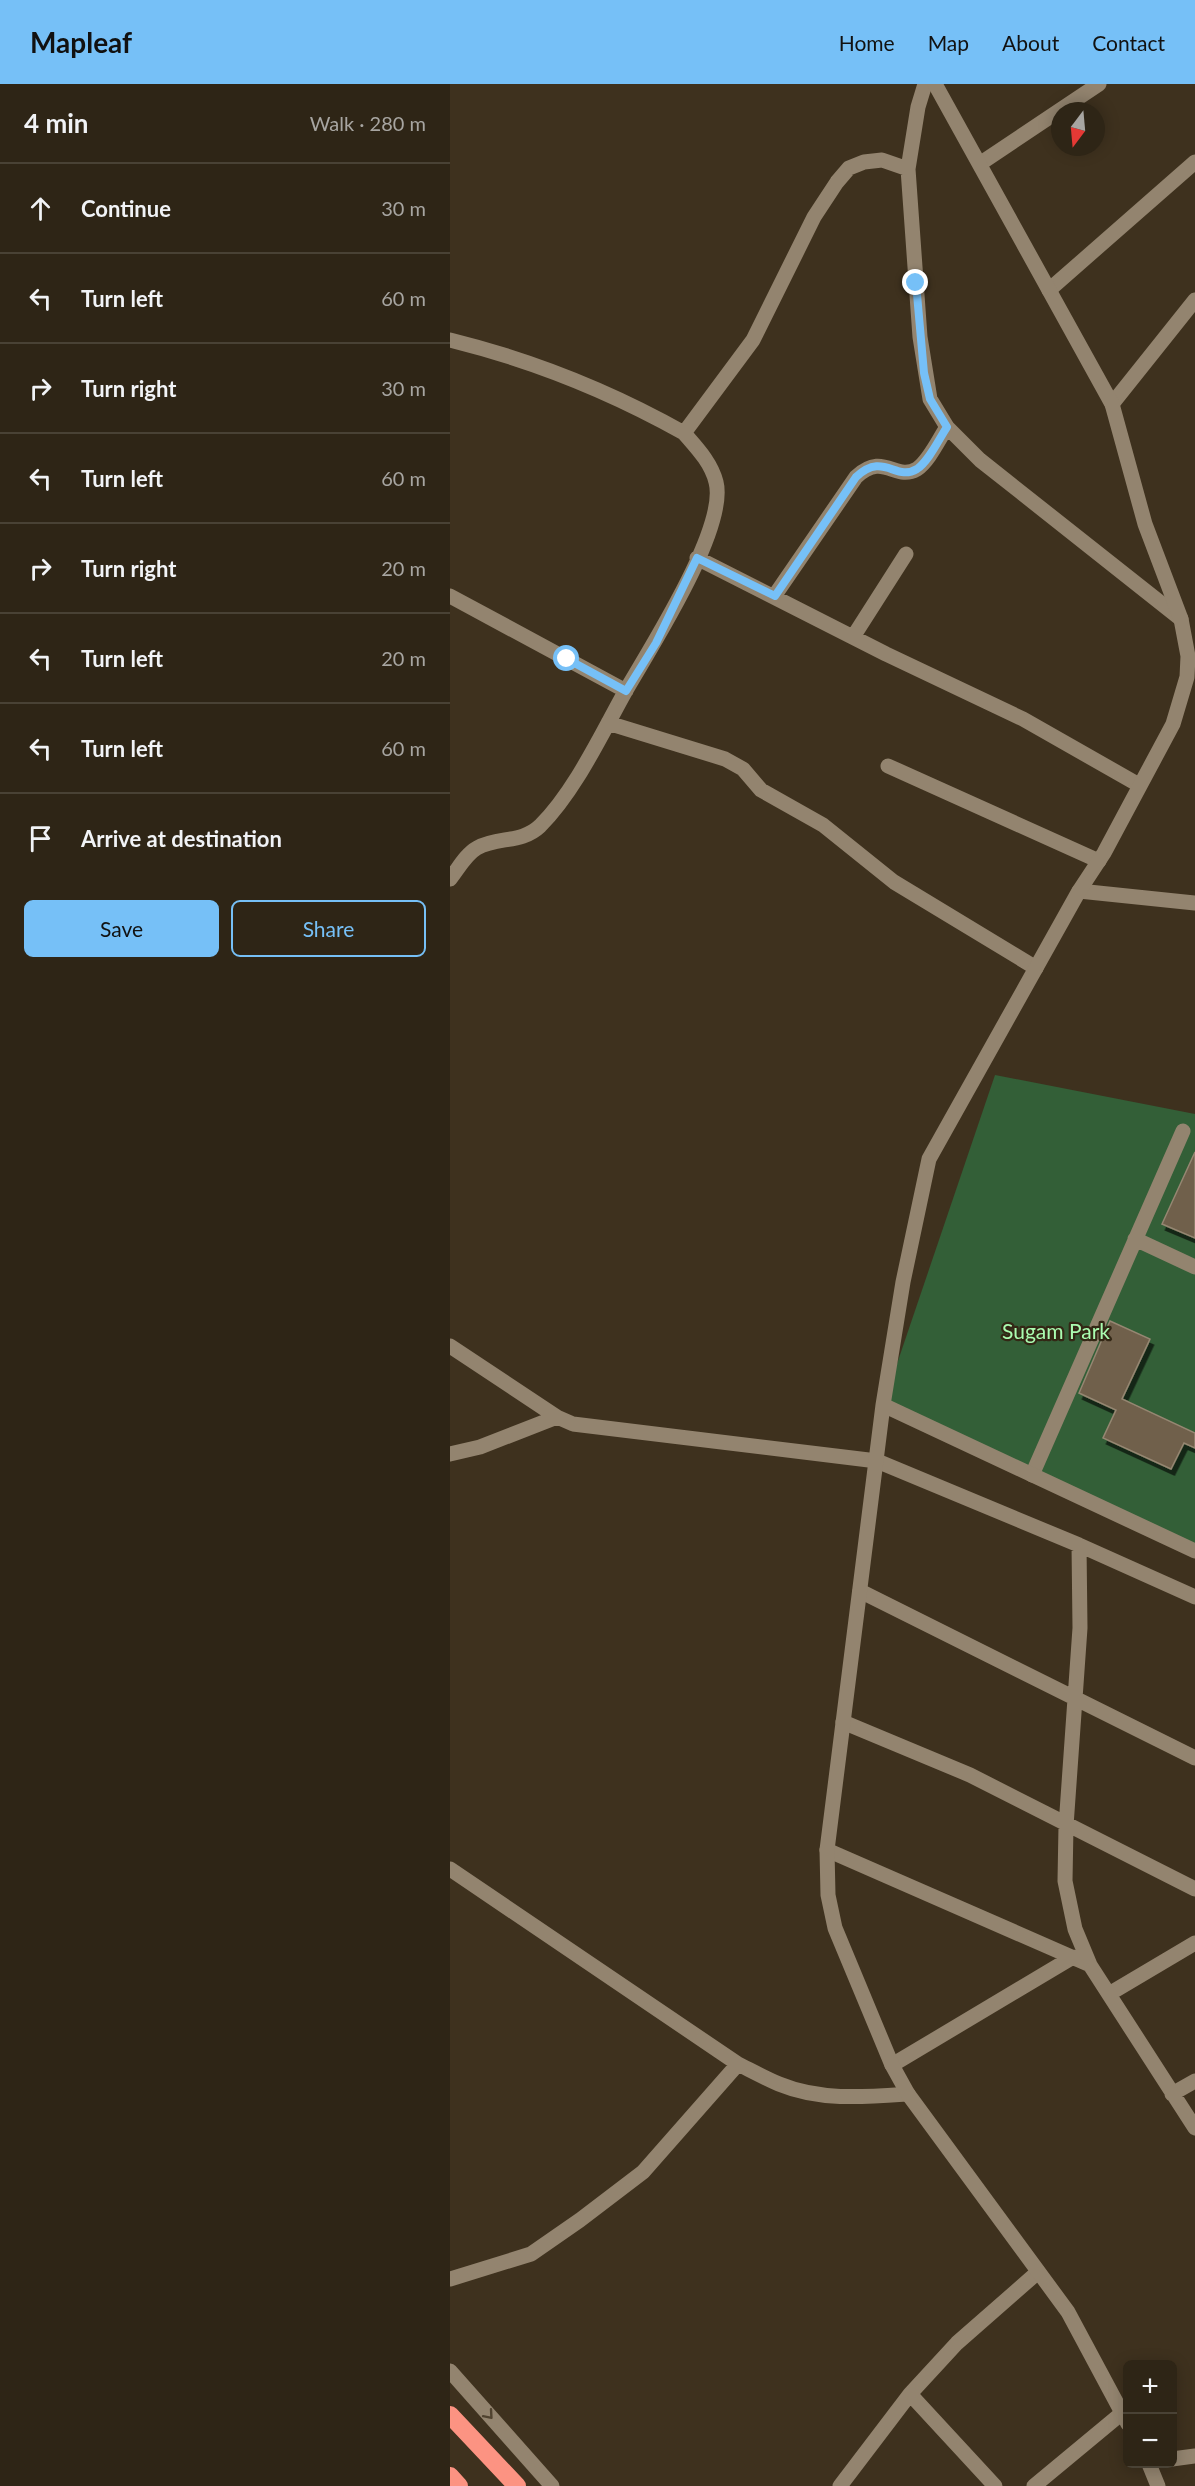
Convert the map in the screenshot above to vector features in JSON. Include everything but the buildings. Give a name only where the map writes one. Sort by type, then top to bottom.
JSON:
[{"type":"highway","points":[[450,2415],[517,2486]]},
{"type":"highway","points":[[450,2476],[459,2486]]},
{"type":"street","points":[[925,84],[918,107],[908,169],[924,373],[930,399],[947,427],[1020,494],[1181,619]]},
{"type":"street","points":[[935,84],[981,163],[1112,404],[1145,524],[1181,619],[1188,656],[1187,677],[1173,724],[1099,861],[1079,891],[929,1159],[903,1282],[883,1405],[826,1850],[828,1895],[836,1928],[892,2065],[908,2094],[1068,2312],[1123,2414]]},
{"type":"street","points":[[981,163],[1099,84]]},
{"type":"street","points":[[684,432],[753,340],[814,217],[837,182],[849,168],[864,162],[882,160],[908,169]]},
{"type":"street","points":[[1049,290],[1195,162]]},
{"type":"street","points":[[1112,404],[1195,300]]},
{"type":"street","points":[[450,340],[520,360],[652,415],[684,432],[706,459],[717,483],[715,509],[697,558],[656,643],[564,795],[542,824],[529,836],[478,848],[450,879]]},
{"type":"street","points":[[775,596],[856,477],[867,467],[877,465],[898,471],[919,468],[947,427]]},
{"type":"street","points":[[853,637],[906,554]]},
{"type":"street","points":[[697,558],[1023,719],[1139,785]]},
{"type":"street","points":[[450,596],[626,691]]},
{"type":"street","points":[[609,723],[724,759],[742,769],[760,790],[815,820],[894,882],[1036,968]]},
{"type":"street","points":[[888,766],[1099,861]]},
{"type":"street","points":[[1079,891],[1195,903]]},
{"type":"street","points":[[1032,1474],[1183,1131]]},
{"type":"street","points":[[1135,1239],[1195,1267]]},
{"type":"street","points":[[450,1346],[557,1417],[592,1428],[703,1438],[877,1461],[1079,1545],[1195,1597]]},
{"type":"street","points":[[883,1405],[1195,1551]]},
{"type":"street","points":[[450,1454],[480,1447],[557,1417]]},
{"type":"street","points":[[1079,1545],[1081,1580],[1076,1697],[1066,1826],[1065,1881],[1075,1929],[1090,1965],[1195,2128]]},
{"type":"street","points":[[860,1591],[1195,1758]]},
{"type":"street","points":[[843,1722],[970,1775],[1195,1890]]},
{"type":"street","points":[[826,1850],[1090,1965]]},
{"type":"street","points":[[450,1869],[738,2064],[781,2085],[820,2095],[855,2097],[908,2094]]},
{"type":"street","points":[[1109,1994],[1195,1943]]},
{"type":"street","points":[[892,2065],[1073,1957]]},
{"type":"street","points":[[450,2279],[531,2254],[580,2220],[643,2172],[738,2064]]},
{"type":"street","points":[[1172,2094],[1195,2081]]},
{"type":"street","points":[[840,2486],[910,2394],[957,2343],[1038,2272]]},
{"type":"street","points":[[450,2371],[552,2486]]},
{"type":"street","points":[[910,2394],[995,2486]]},
{"type":"street","points":[[1034,2486],[1123,2419]]},
{"type":"street","points":[[1177,2458],[1195,2456]]},
{"type":"street","points":[[1151,2468],[1158,2486]]},
{"type":"green space","name":"Sugam Park","points":[[995,1075],[1195,1114],[1195,1551],[883,1405]]},
{"type":"route","points":[[567,659],[626,691],[656,643],[684,590],[697,558],[775,596],[856,477],[867,467],[877,465],[898,471],[919,468],[947,427],[930,399],[924,373],[916,283]]}]
